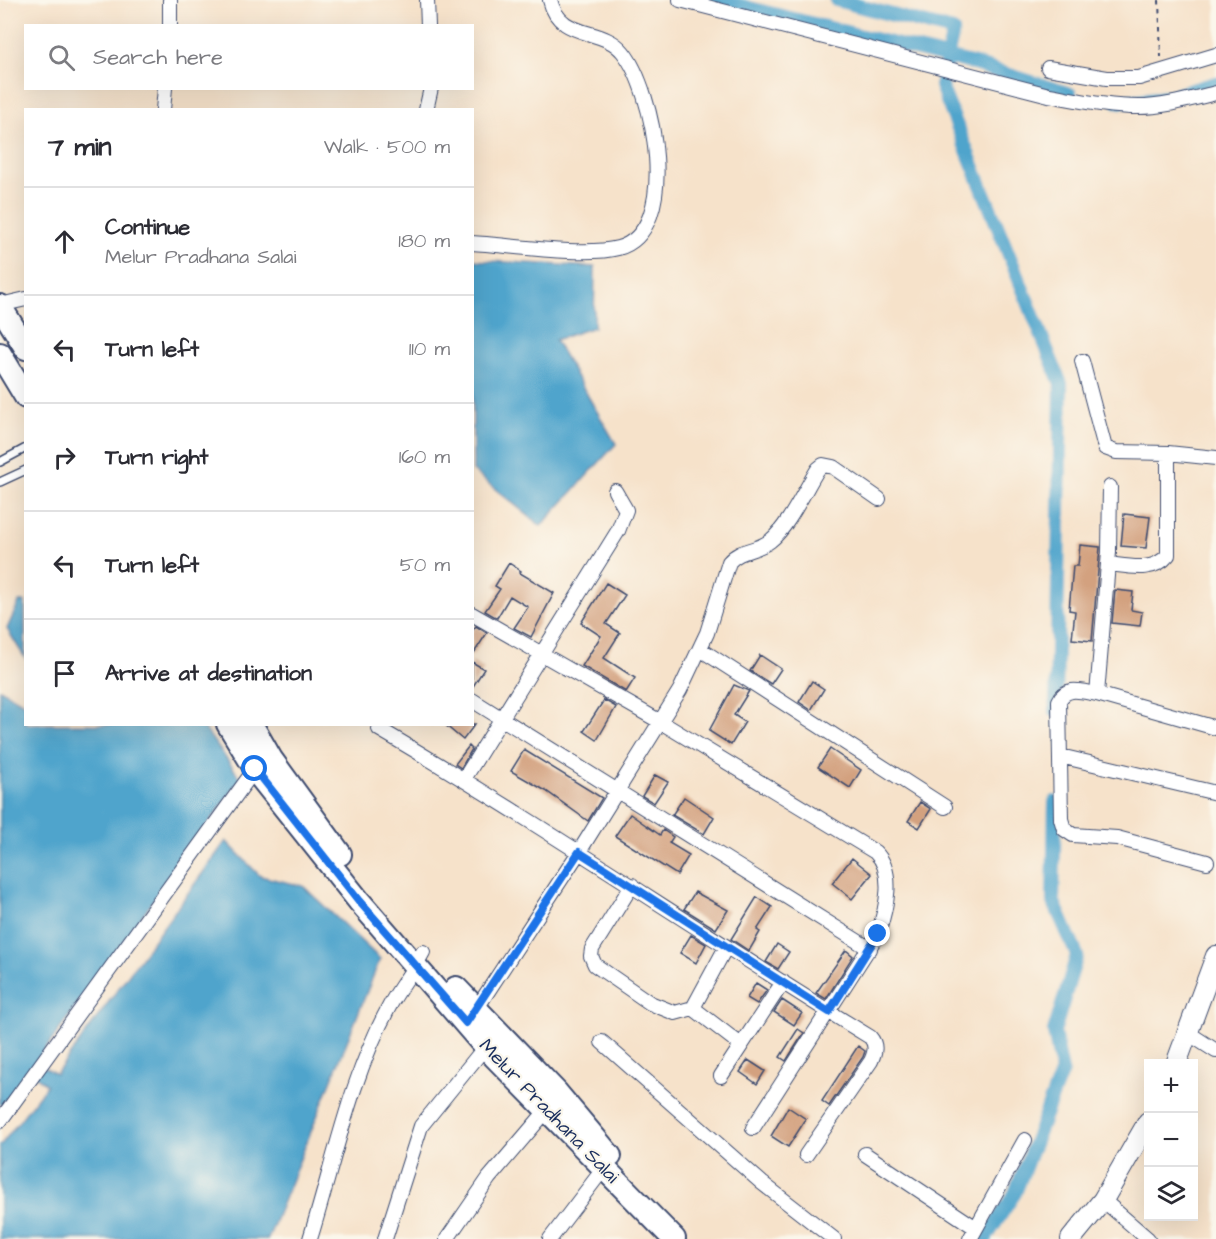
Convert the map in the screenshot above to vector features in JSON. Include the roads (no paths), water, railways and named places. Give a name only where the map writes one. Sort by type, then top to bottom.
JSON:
[{"type":"main road","points":[[0,305],[24,345]]},
{"type":"main road","points":[[0,354],[24,395]]},
{"type":"main road","name":"Melur Pradhana Salai","points":[[229,726],[255,769],[359,901],[420,958]]},
{"type":"main road","name":"Melur Pradhana Salai","points":[[252,726],[271,759],[420,958],[471,1017],[557,1093],[608,1163],[674,1239]]},
{"type":"main road","points":[[1178,1059],[1216,956]]},
{"type":"main road","name":"Melur Pradhana Salai","points":[[471,1017],[485,1047],[547,1110],[691,1239]]},
{"type":"main road","points":[[1071,1239],[1103,1200],[1144,1130]]},
{"type":"street","points":[[170,0],[170,24]]},
{"type":"street","points":[[427,0],[428,24]]},
{"type":"street","points":[[474,243],[591,251],[618,248],[632,242],[643,231],[651,216],[657,172],[656,143],[631,63],[622,50],[607,41],[562,23],[556,16],[550,0]]},
{"type":"street","points":[[680,0],[1049,95],[1138,107],[1186,101],[1216,93]]},
{"type":"street","points":[[1048,68],[1107,78],[1139,78],[1216,55]]},
{"type":"street","points":[[163,108],[165,90]]},
{"type":"street","points":[[426,108],[431,90]]},
{"type":"street","points":[[0,305],[24,299]]},
{"type":"street","points":[[1082,362],[1105,448],[1116,452],[1168,453],[1216,458]]},
{"type":"street","points":[[1108,564],[1146,567],[1163,561],[1168,555],[1168,453]]},
{"type":"street","points":[[471,1017],[579,852],[680,690],[700,649],[729,562],[734,555],[759,547],[775,536],[818,469],[823,465],[833,467],[879,499]]},
{"type":"street","points":[[1096,694],[1108,564],[1110,487]]},
{"type":"street","points":[[465,779],[626,517],[624,503],[615,491]]},
{"type":"street","points":[[474,615],[659,721],[875,852],[883,860],[887,871],[884,914],[870,949],[753,1128]]},
{"type":"street","points":[[700,649],[945,807]]},
{"type":"street","points":[[1207,862],[1155,846],[1117,838],[1073,835],[1064,829],[1061,819],[1061,697],[1071,690],[1096,694],[1216,729]]},
{"type":"street","points":[[474,701],[870,949]]},
{"type":"street","points":[[379,729],[465,779],[870,1037],[876,1051],[872,1061],[806,1155]]},
{"type":"street","points":[[1060,756],[1216,793]]},
{"type":"street","points":[[0,1121],[255,769]]},
{"type":"street","points":[[632,885],[592,949],[592,961],[664,1010],[682,1013],[693,1008],[726,947]]},
{"type":"street","points":[[310,1239],[349,1104],[366,1060],[389,1007],[420,958]]},
{"type":"street","points":[[721,1076],[783,982]]},
{"type":"street","points":[[693,1008],[741,1045]]},
{"type":"street","points":[[1188,1033],[1216,1051]]},
{"type":"street","points":[[602,1042],[762,1183],[834,1239]]},
{"type":"street","points":[[385,1239],[422,1126],[485,1047]]},
{"type":"street","points":[[447,1239],[489,1178],[547,1110]]},
{"type":"street","points":[[865,1154],[973,1234],[1025,1140]]},
{"type":"street","points":[[550,1239],[608,1163]]},
{"type":"street","points":[[1103,1200],[1148,1239]]},
{"type":"lane","points":[[0,462],[24,449]]},
{"type":"lane","points":[[0,482],[24,471]]},
{"type":"water","points":[[474,260],[595,267],[594,327],[555,340],[616,444],[541,526],[474,472]]},
{"type":"water","points":[[19,602],[24,602],[24,656],[7,629]]},
{"type":"water","points":[[0,689],[24,703],[24,726],[203,726],[241,779],[36,1062],[56,1074],[226,841],[260,876],[303,886],[380,959],[268,1239],[0,1239],[0,1146],[47,1085],[29,1071],[2,1106],[0,1103]]},
{"type":"waterway","points":[[717,0],[971,63],[1070,94]]},
{"type":"waterway","points":[[836,0],[953,31],[941,86],[1061,384],[1056,711]]},
{"type":"waterway","points":[[1118,102],[1168,97],[1216,83]]},
{"type":"waterway","points":[[985,1239],[1015,1193],[1062,1071],[1054,1032],[1077,955],[1053,900],[1055,802]]}]
